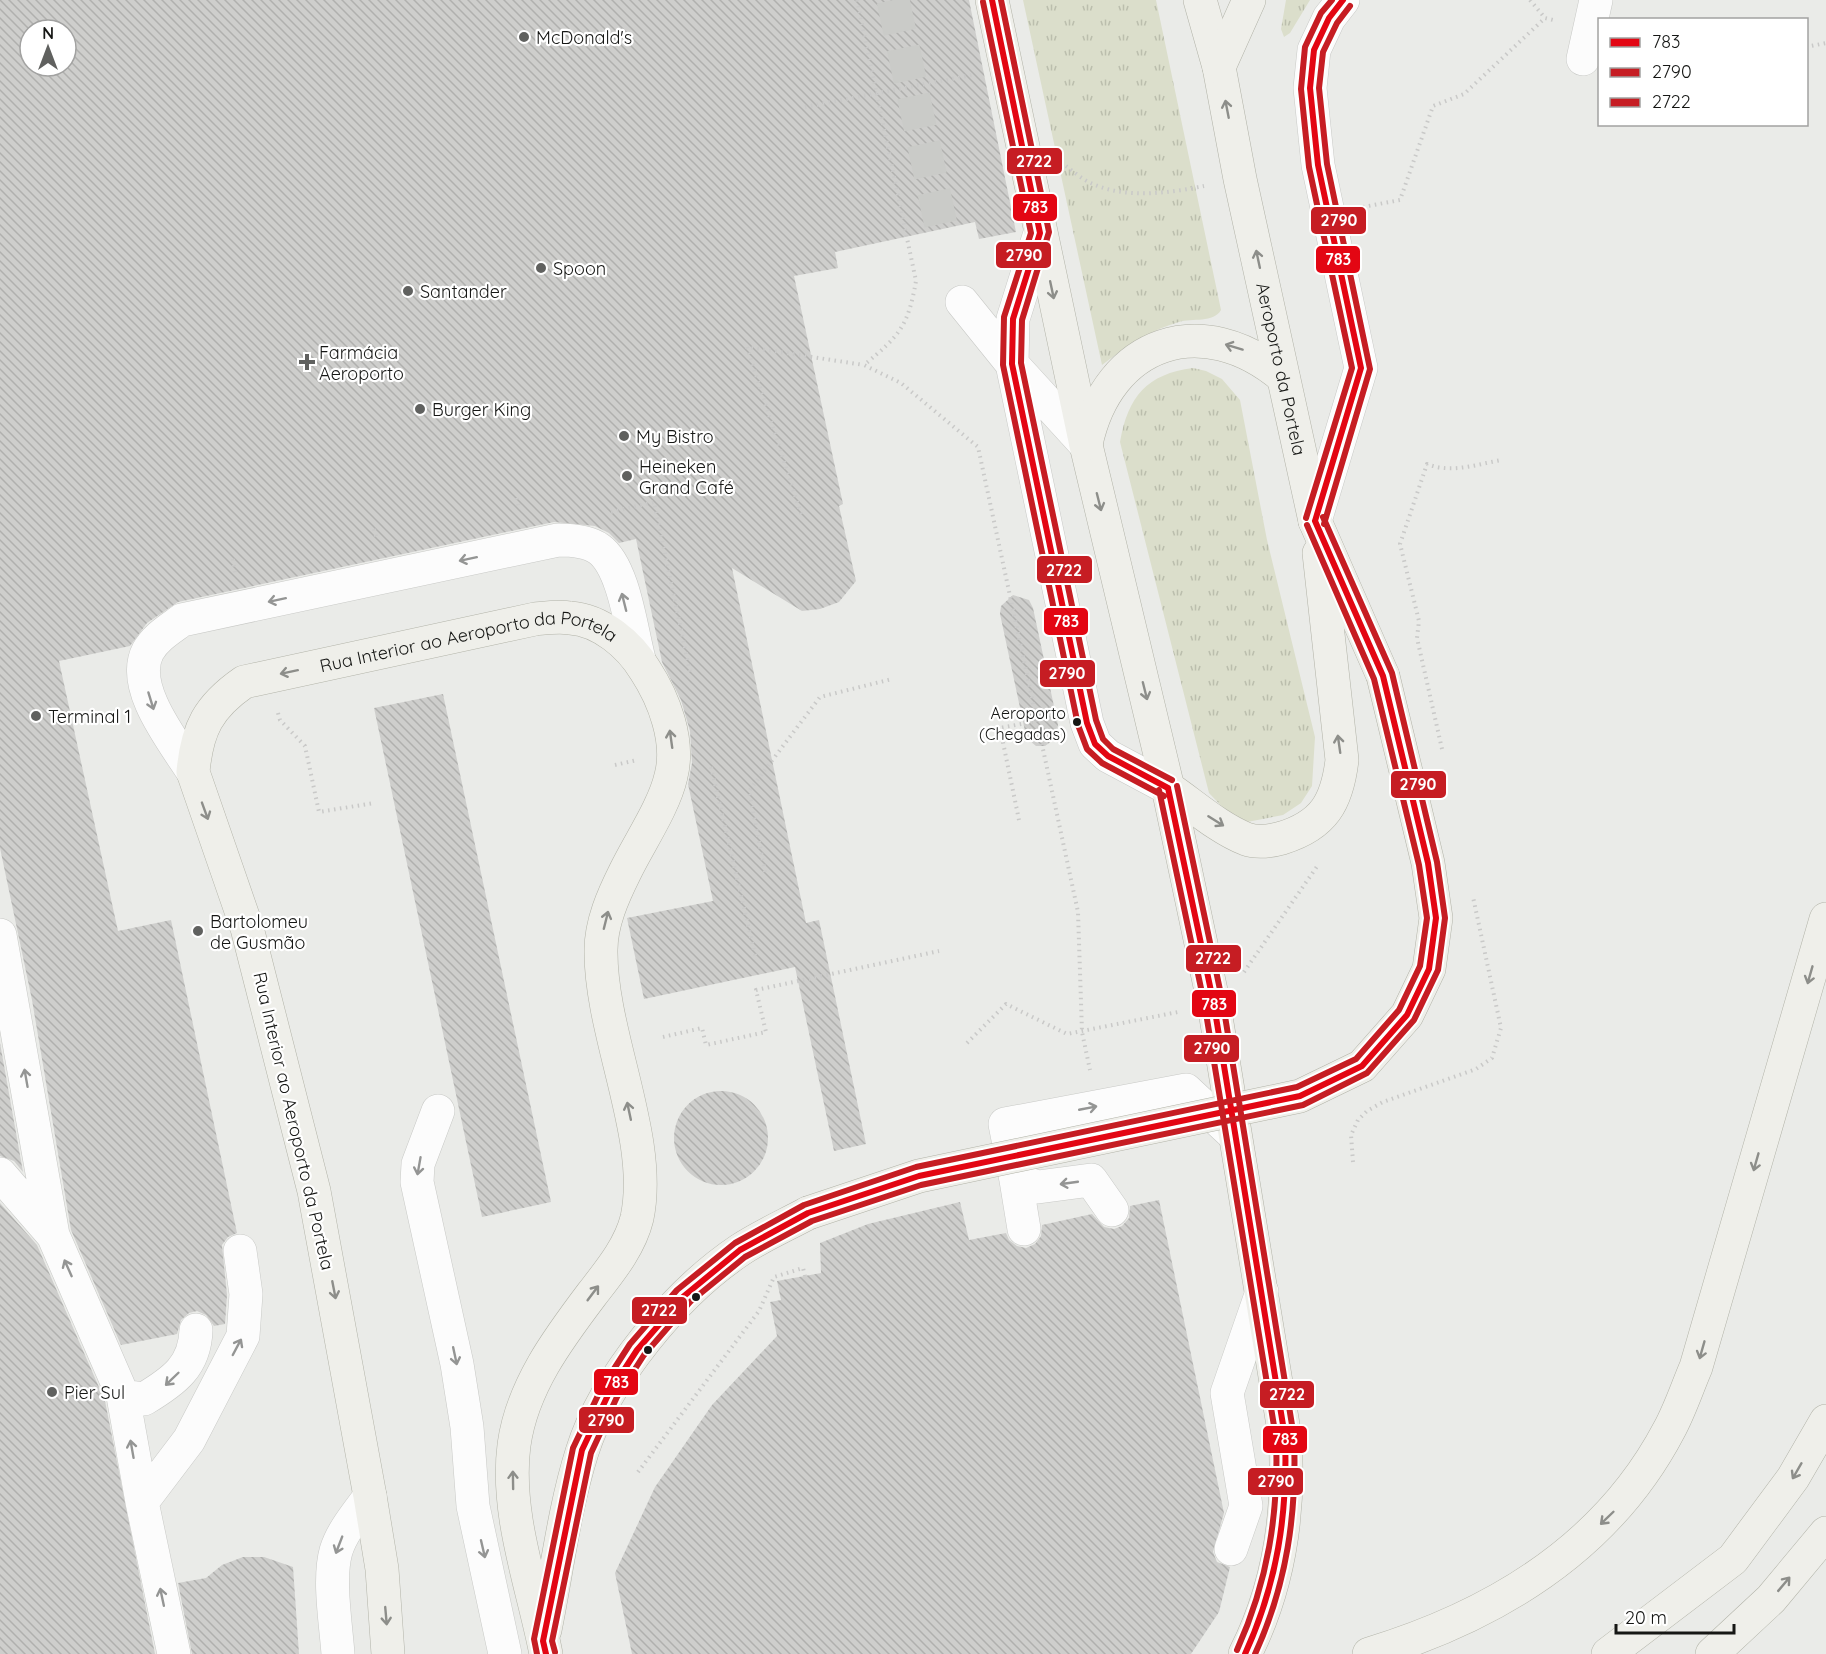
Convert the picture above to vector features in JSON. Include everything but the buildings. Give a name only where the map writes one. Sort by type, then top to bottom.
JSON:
[{"type":"main road","points":[[992,0],[1086,445],[1168,788],[1214,1005],[1285,1437],[1288,1486],[1282,1540],[1272,1588],[1257,1631],[1245,1654]]},
{"type":"main road","name":"Aeroporto da Portela","points":[[544,1648],[582,1450],[609,1393],[637,1350],[684,1296],[740,1250],[808,1213],[919,1176],[1300,1096],[1362,1065],[1407,1015],[1429,969],[1436,918],[1428,863],[1383,676],[1316,521],[1240,179],[1219,68],[1200,0]]},
{"type":"main road","points":[[1219,68],[1249,0]]},
{"type":"main road","points":[[1086,445],[1092,417],[1105,391],[1132,363],[1149,353],[1176,343],[1205,341],[1235,346],[1261,358],[1283,377]]},
{"type":"main road","points":[[1168,788],[1246,839],[1270,841],[1298,833],[1314,824],[1330,805],[1339,784],[1342,760],[1316,521]]},
{"type":"main road","name":"Rua Interior ao Aeroporto da Portela","points":[[387,1654],[382,1569],[314,1191],[247,928],[193,772],[195,745],[213,707],[244,682],[535,619],[572,618],[599,627],[620,639],[639,659],[656,686],[668,718],[672,752],[671,776],[612,897],[601,948],[603,984],[636,1141],[640,1181],[637,1220],[619,1258],[558,1340],[535,1379],[521,1415],[514,1445],[513,1482],[518,1527],[544,1648]]},
{"type":"main road","points":[[1370,1654],[1458,1622],[1515,1592],[1564,1558],[1613,1512],[1664,1438],[1696,1367],[1826,919]]},
{"type":"main road","points":[[1608,1654],[1733,1559],[1793,1478],[1826,1420]]},
{"type":"main road","points":[[1712,1654],[1771,1599],[1826,1533]]},
{"type":"lane","points":[[1316,521],[1360,368],[1318,165],[1310,88],[1314,50],[1329,18],[1343,0]]},
{"type":"lane","points":[[1040,233],[1013,319],[1012,364],[1087,723],[1095,744],[1108,756],[1168,788]]},
{"type":"lane","points":[[962,302],[1012,364],[1086,445]]},
{"type":"lane","points":[[193,772],[152,707],[143,669],[148,651],[160,636],[182,620],[558,540],[572,540],[598,548],[611,561],[618,577],[639,659]]},
{"type":"lane","points":[[0,935],[53,1235],[123,1396],[142,1502],[174,1654]]},
{"type":"lane","points":[[1024,1229],[1005,1124],[1186,1090],[1236,1137]]},
{"type":"lane","points":[[438,1111],[418,1164],[417,1182],[457,1364],[467,1427],[473,1506],[505,1654]]},
{"type":"lane","points":[[0,1174],[53,1235]]},
{"type":"lane","points":[[1016,1180],[1038,1187],[1091,1180],[1112,1210]]},
{"type":"lane","points":[[142,1502],[189,1440],[243,1336],[246,1294],[240,1251]]},
{"type":"lane","points":[[1231,1549],[1246,1506],[1227,1393],[1262,1292]]},
{"type":"lane","points":[[123,1396],[144,1399],[166,1385],[191,1360],[196,1346],[196,1330]]},
{"type":"lane","points":[[338,1654],[333,1572],[335,1553],[343,1535],[370,1496]]},
{"type":"path","points":[[857,0],[916,281],[910,313],[894,340],[864,365]]},
{"type":"path","points":[[1530,0],[1545,18],[1590,30]]},
{"type":"path","points":[[1359,198],[1362,207],[1400,200],[1433,106],[1464,94],[1545,18]]},
{"type":"path","points":[[1808,47],[1826,43]]},
{"type":"path","points":[[805,107],[1006,68]]},
{"type":"path","points":[[1063,164],[1092,184],[1120,192],[1180,191],[1240,179]]},
{"type":"path","points":[[801,514],[747,347],[864,365],[901,383],[978,447],[1078,912],[1082,1032],[1097,1106]]},
{"type":"path","points":[[765,872],[749,791],[820,697],[892,679]]},
{"type":"path","points":[[1018,820],[1000,728],[1037,721]]},
{"type":"path","points":[[967,1043],[1006,1004],[1067,1034],[1236,1001],[1234,988],[1318,864]]},
{"type":"path","points":[[663,1037],[702,1028],[706,1045],[766,1032],[756,990],[939,951]]},
{"type":"path","points":[[638,1472],[759,1311],[774,1277],[803,1268],[805,1276]]},
{"type":"green space","points":[[1023,0],[1156,0],[1221,310],[1213,317],[1179,322],[1148,334],[1102,365]]},
{"type":"green space","points":[[1286,0],[1310,0],[1290,33],[1284,37],[1281,29]]},
{"type":"green space","points":[[1193,368],[1206,371],[1222,379],[1240,400],[1267,540],[1315,737],[1312,786],[1301,803],[1283,815],[1247,822],[1229,814],[1209,793],[1120,442],[1128,412],[1142,390],[1163,376]]},
{"type":"tunnel","points":[[893,0],[942,230]]},
{"type":"transit line","name":"783","points":[[992,0],[1040,233],[1013,319],[1012,364],[1087,723],[1095,744],[1108,756],[1168,788]]},
{"type":"transit line","name":"2722","points":[[1001,0],[1049,232],[1022,320],[1021,363],[1096,720],[1103,739],[1113,749],[1172,780]]},
{"type":"transit line","name":"2722","points":[[1306,518],[1352,368],[1309,167],[1301,89],[1305,47],[1321,13],[1332,0]]},
{"type":"transit line","name":"783","points":[[1315,521],[1361,368],[1318,165],[1310,88],[1314,50],[1329,18],[1343,0]]},
{"type":"transit line","name":"2790","points":[[983,2],[1031,233],[1004,317],[1003,365],[1078,725],[1087,749],[1102,763],[1164,796]]},
{"type":"transit line","name":"2790","points":[[1324,524],[1370,369],[1327,164],[1319,88],[1323,52],[1337,23],[1350,6]]},
{"type":"transit line","name":"2790","points":[[555,1652],[552,1641],[591,1453],[617,1397],[644,1355],[690,1302],[745,1257],[812,1221],[921,1185],[1303,1105],[1367,1073],[1414,1020],[1438,970],[1445,918],[1437,862],[1392,673],[1323,517]]},
{"type":"transit line","name":"783","points":[[546,1654],[543,1641],[582,1450],[609,1393],[637,1350],[684,1296],[740,1250],[808,1213],[919,1176],[1300,1096],[1362,1066],[1407,1015],[1429,969],[1436,918],[1428,863],[1383,676],[1315,521]]},
{"type":"transit line","name":"2722","points":[[537,1654],[534,1639],[573,1448],[601,1389],[630,1344],[677,1290],[735,1243],[804,1205],[916,1167],[1297,1087],[1356,1059],[1399,1010],[1420,966],[1427,918],[1419,865],[1374,679],[1307,525]]},
{"type":"transit line","name":"2722","points":[[1177,786],[1223,1004],[1294,1437],[1294,1493],[1288,1548],[1275,1601],[1255,1654]]},
{"type":"transit line","name":"783","points":[[1168,788],[1214,1005],[1285,1437],[1285,1494],[1278,1548],[1265,1601],[1245,1654]]},
{"type":"transit line","name":"2790","points":[[1159,790],[1205,1007],[1276,1438],[1276,1493],[1269,1546],[1257,1598],[1237,1650]]},
{"type":"place","name":"McDonald's","points":[[524,37]]},
{"type":"place","name":"Spoon","points":[[541,268]]},
{"type":"place","name":"Santander","points":[[408,291]]},
{"type":"place","name":"Farmácia Aeroporto","points":[[307,362]]},
{"type":"place","name":"Burger King","points":[[420,409]]},
{"type":"place","name":"My Bistro","points":[[624,436]]},
{"type":"place","name":"Heineken Grand Café","points":[[627,476]]},
{"type":"place","name":"Terminal 1","points":[[36,716]]},
{"type":"place","name":"Aeroporto (Chegadas)","points":[[1077,722]]},
{"type":"place","name":"Bartolomeu de Gusmão","points":[[198,931]]},
{"type":"place","name":"Pier Sul","points":[[52,1392]]}]
